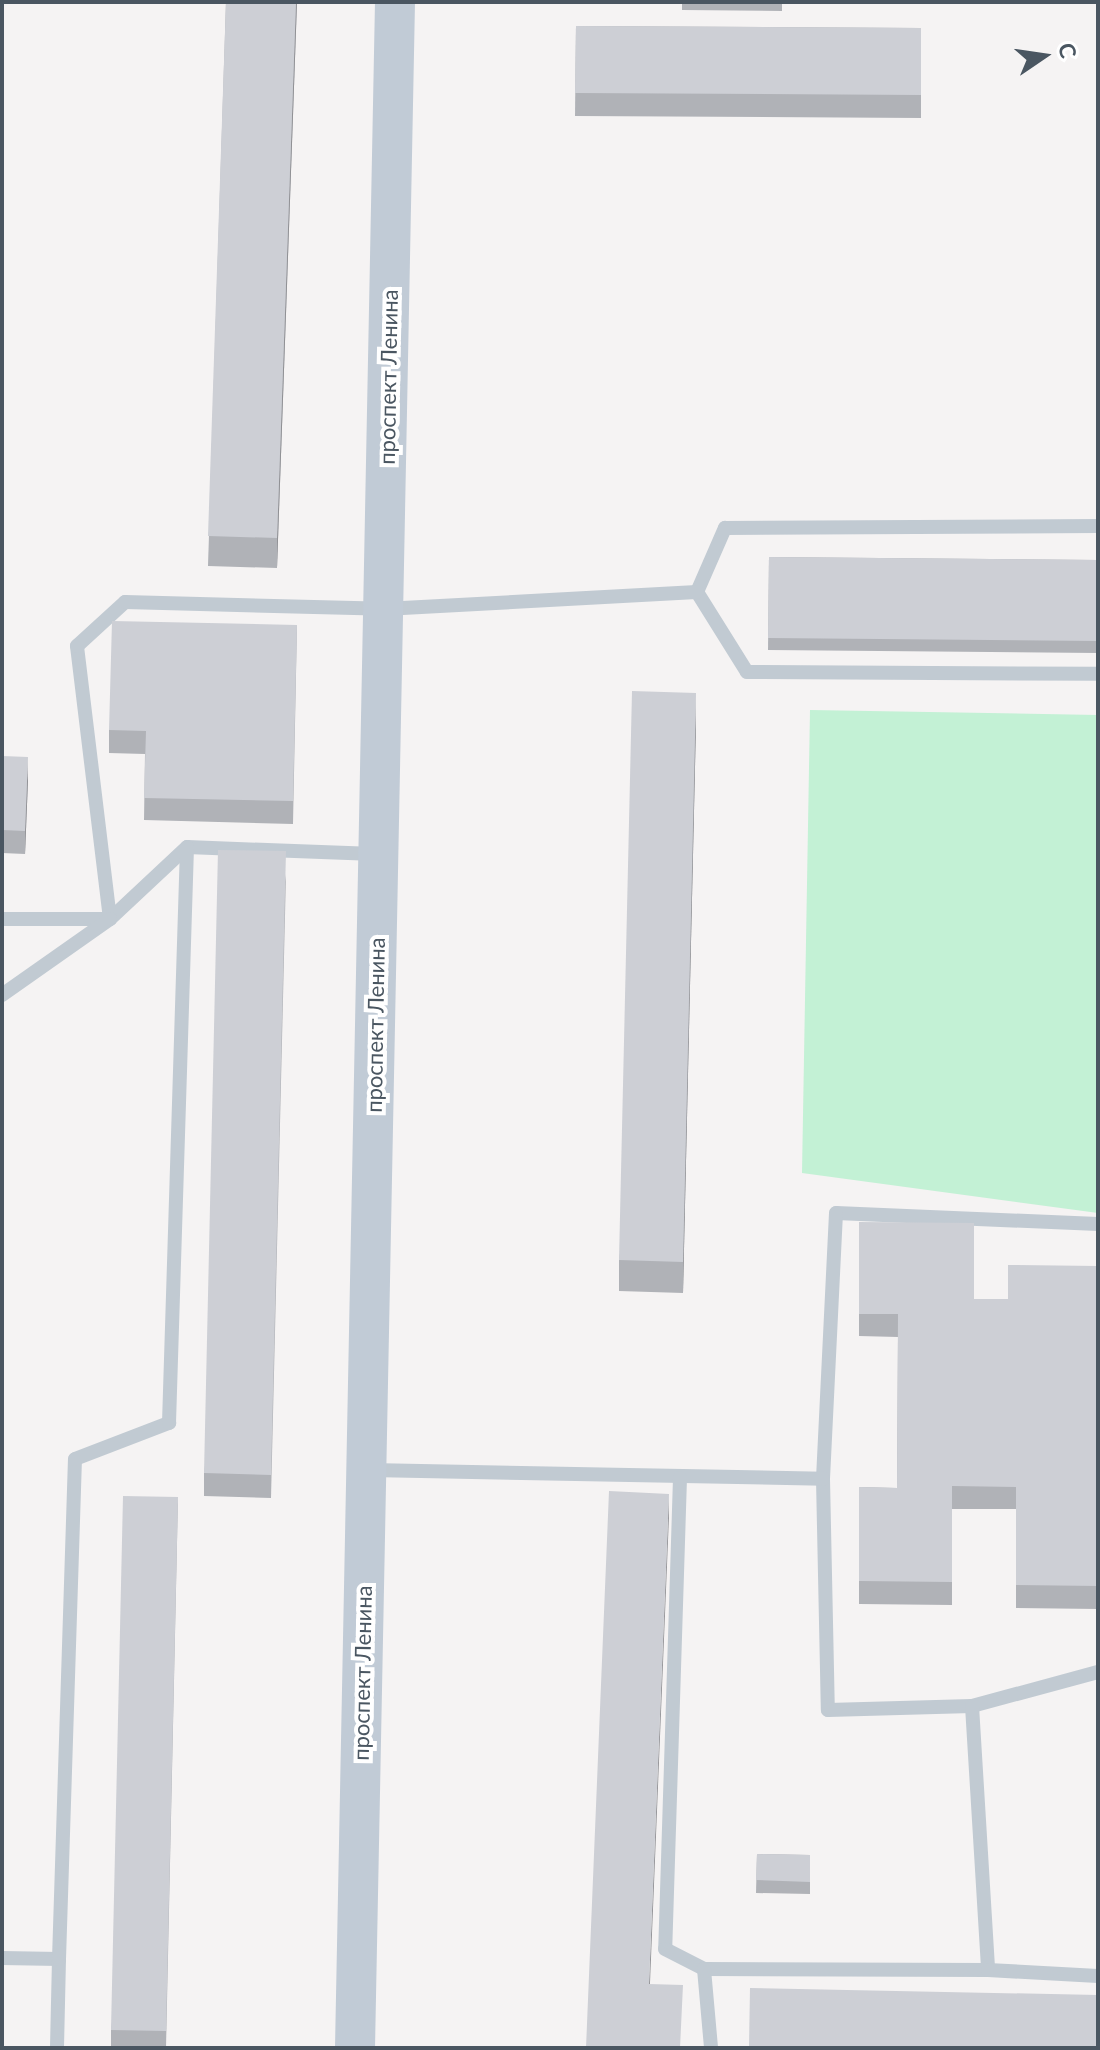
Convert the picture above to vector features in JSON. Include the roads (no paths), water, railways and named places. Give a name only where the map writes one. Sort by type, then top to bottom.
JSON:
[{"type":"street","name":"проспект Ленина","points":[[355,2048],[395,2]]},
{"type":"lane","points":[[697,592],[725,528],[1098,526]]},
{"type":"lane","points":[[110,919],[77,646],[125,602],[384,609],[697,592]]},
{"type":"lane","points":[[697,592],[747,672],[1098,674]]},
{"type":"lane","points":[[57,2048],[75,1459],[169,1423],[187,847]]},
{"type":"lane","points":[[2,995],[110,919],[187,847],[379,854]]},
{"type":"lane","points":[[2,919],[110,919]]},
{"type":"lane","points":[[1098,1224],[836,1213],[823,1479],[828,1710],[972,1706],[1098,1672]]},
{"type":"lane","points":[[366,1470],[823,1479]]},
{"type":"lane","points":[[680,1478],[665,1949],[704,1969],[988,1970],[1098,1976]]},
{"type":"lane","points":[[972,1706],[988,1970]]},
{"type":"lane","points":[[2,1958],[59,1959]]},
{"type":"lane","points":[[704,1969],[711,2048]]}]
